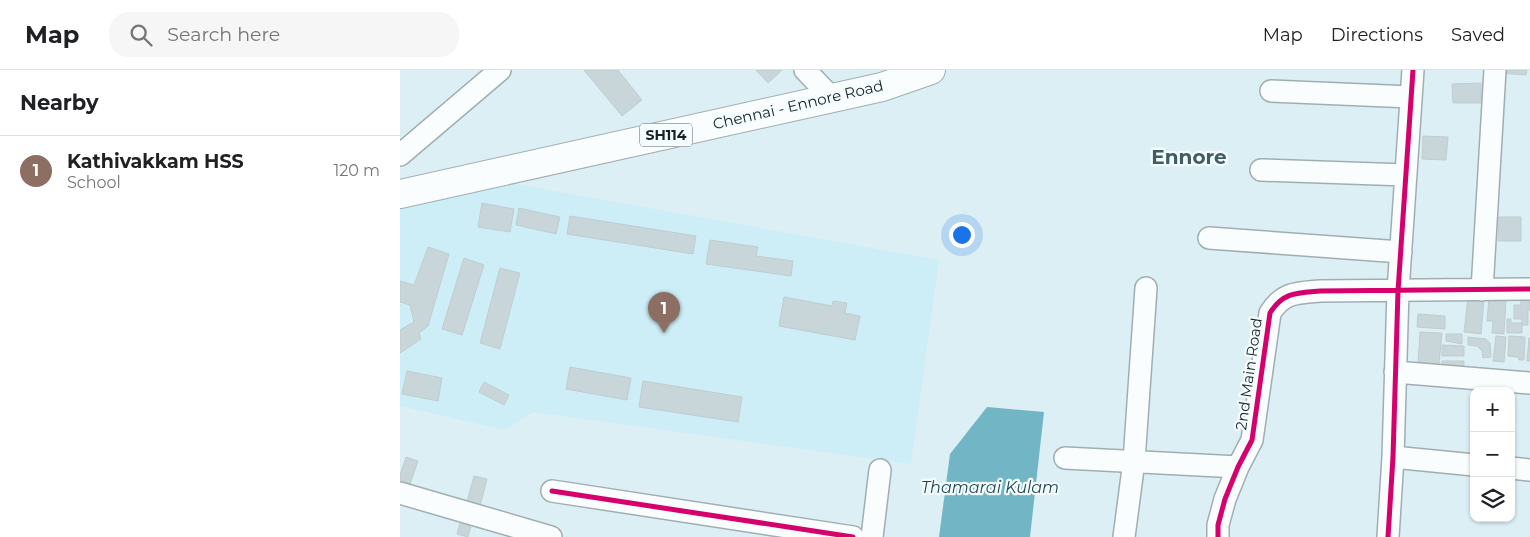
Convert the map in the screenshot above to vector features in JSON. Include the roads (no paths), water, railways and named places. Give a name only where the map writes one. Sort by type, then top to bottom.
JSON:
[{"type":"main road","name":"Chennai - Ennore Road","points":[[400,194],[882,88],[931,70]]},
{"type":"street","points":[[400,155],[500,70]]},
{"type":"street","points":[[805,70],[832,98]]},
{"type":"street","points":[[1388,537],[1398,291],[1413,70]]},
{"type":"street","points":[[1482,290],[1495,70]]},
{"type":"street","points":[[1271,91],[1411,97]]},
{"type":"street","points":[[1261,170],[1406,175]]},
{"type":"street","points":[[1208,238],[1401,252]]},
{"type":"street","points":[[1124,537],[1134,461],[1146,288]]},
{"type":"street","name":"2nd Main Road","points":[[1218,537],[1218,525],[1224,499],[1252,440],[1270,313],[1278,301],[1296,293],[1320,291],[1530,289]]},
{"type":"street","points":[[1395,372],[1530,383]]},
{"type":"street","points":[[1065,458],[1238,467]]},
{"type":"street","points":[[1392,458],[1470,465]]},
{"type":"street","points":[[1515,468],[1530,470]]},
{"type":"street","points":[[872,537],[880,470]]},
{"type":"street","points":[[552,491],[853,537]]},
{"type":"street","points":[[400,493],[551,537]]},
{"type":"water","name":"Thamarai Kulam","points":[[987,407],[1044,412],[1030,537],[939,537],[950,454]]},
{"type":"place","name":"Kathivakkam HSS","points":[[664,333]]},
{"type":"district","name":"Ennore","points":[[1189,157]]}]
